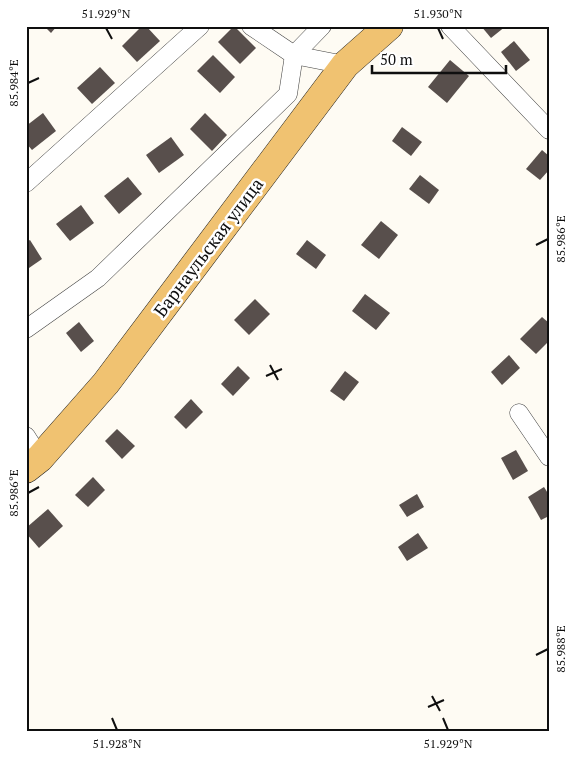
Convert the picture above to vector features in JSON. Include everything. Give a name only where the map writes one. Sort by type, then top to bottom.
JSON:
[{"type":"main road","name":"Барнаульская улица","points":[[31,454],[106,382],[345,65],[389,26]]},
{"type":"street","points":[[26,183],[200,26]]},
{"type":"street","points":[[251,26],[294,55],[345,65]]},
{"type":"street","points":[[26,329],[98,278],[288,94],[294,55],[322,26]]},
{"type":"street","points":[[450,26],[549,130]]},
{"type":"street","points":[[519,413],[549,457]]},
{"type":"building","points":[[44,26],[57,26],[51,33]]},
{"type":"building","points":[[142,26],[146,26],[160,41],[137,62],[122,46]]},
{"type":"building","points":[[234,26],[256,48],[240,64],[218,42]]},
{"type":"building","points":[[481,26],[506,26],[491,38]]},
{"type":"building","points":[[514,41],[530,60],[516,71],[501,52]]},
{"type":"building","points":[[213,55],[235,77],[220,93],[197,71]]},
{"type":"building","points":[[450,60],[469,76],[447,103],[428,87]]},
{"type":"building","points":[[100,67],[115,83],[92,104],[77,88]]},
{"type":"building","points":[[43,113],[56,131],[32,150],[26,143],[26,126]]},
{"type":"building","points":[[205,113],[227,135],[212,151],[190,129]]},
{"type":"building","points":[[402,127],[422,142],[411,156],[392,141]]},
{"type":"building","points":[[171,137],[184,155],[159,173],[146,155]]},
{"type":"building","points":[[542,150],[549,156],[549,170],[540,180],[526,169]]},
{"type":"building","points":[[420,175],[439,190],[429,204],[409,189]]},
{"type":"building","points":[[128,177],[142,194],[119,214],[104,196]]},
{"type":"building","points":[[81,205],[94,223],[70,241],[56,224]]},
{"type":"building","points":[[381,221],[398,235],[379,259],[361,245]]},
{"type":"building","points":[[30,240],[42,259],[29,268],[26,263],[26,242]]},
{"type":"building","points":[[307,240],[326,255],[316,269],[296,254]]},
{"type":"building","points":[[365,294],[390,313],[376,330],[352,311]]},
{"type":"building","points":[[255,299],[270,314],[249,335],[234,320]]},
{"type":"building","points":[[542,317],[549,323],[549,341],[536,354],[520,339]]},
{"type":"building","points":[[79,322],[94,341],[81,352],[66,333]]},
{"type":"building","points":[[509,355],[520,368],[502,385],[491,372]]},
{"type":"building","points":[[238,366],[250,378],[233,396],[221,384]]},
{"type":"building","points":[[345,371],[359,382],[344,401],[330,391]]},
{"type":"building","points":[[191,399],[203,412],[186,429],[174,417]]},
{"type":"building","points":[[117,429],[135,446],[122,459],[105,441]]},
{"type":"building","points":[[516,450],[528,471],[513,480],[501,458]]},
{"type":"building","points":[[93,477],[105,490],[88,507],[75,495]]},
{"type":"building","points":[[544,487],[549,495],[549,516],[541,520],[528,497]]},
{"type":"building","points":[[417,494],[424,507],[407,517],[399,505]]},
{"type":"building","points":[[48,509],[63,526],[39,548],[26,533],[26,528]]},
{"type":"building","points":[[418,533],[428,548],[407,561],[398,547]]}]
